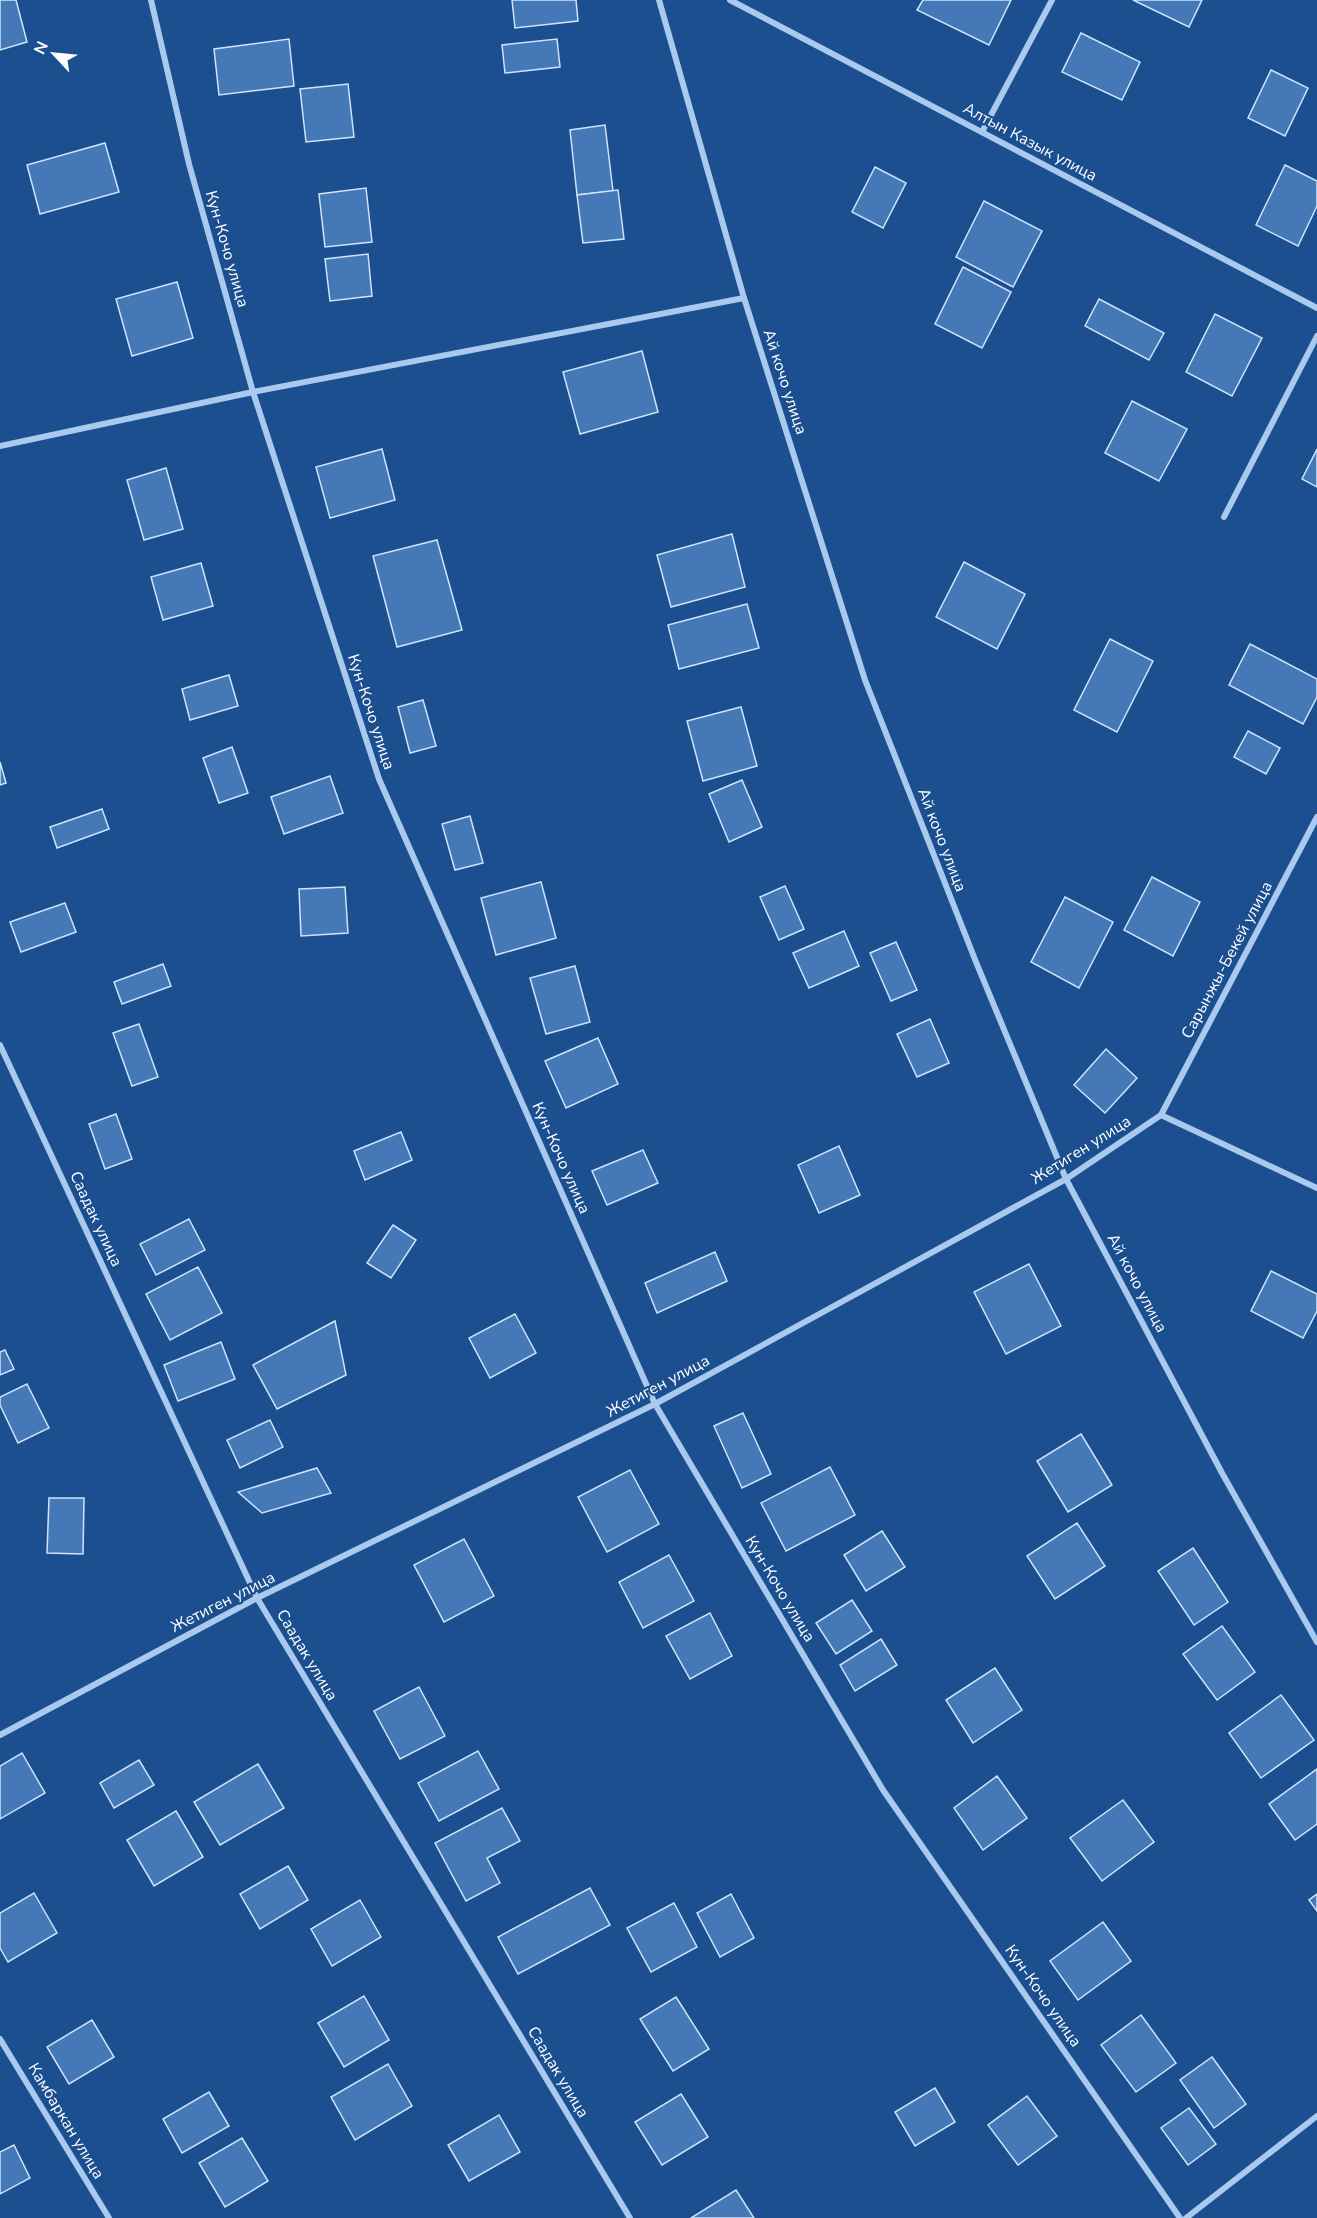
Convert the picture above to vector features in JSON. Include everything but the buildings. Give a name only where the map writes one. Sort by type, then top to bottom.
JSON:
[{"type":"street","name":"Кун-Кочо улица","points":[[151,0],[189,164],[253,392],[379,779],[655,1404],[883,1790],[1180,2218]]},
{"type":"street","name":"Ай кочо улица","points":[[659,0],[744,298],[865,680],[976,962],[1066,1179],[1216,1462],[1317,1642]]},
{"type":"street","name":"Алтын Казык улица","points":[[730,0],[1317,308]]},
{"type":"street","points":[[982,132],[1052,0]]},
{"type":"street","points":[[0,446],[253,392],[744,298]]},
{"type":"street","points":[[1224,517],[1317,336]]},
{"type":"street","name":"Сарынжы-Бекей улица","points":[[1161,1114],[1317,817]]},
{"type":"street","name":"Саадак улица","points":[[0,1045],[257,1598],[630,2218]]},
{"type":"street","points":[[1161,1114],[1317,1188]]},
{"type":"street","name":"Жетиген улица","points":[[0,1735],[257,1598],[655,1404],[1066,1179],[1161,1114]]},
{"type":"street","name":"Камбаркан улица","points":[[0,2038],[109,2218]]},
{"type":"street","points":[[1186,2218],[1317,2116]]}]
